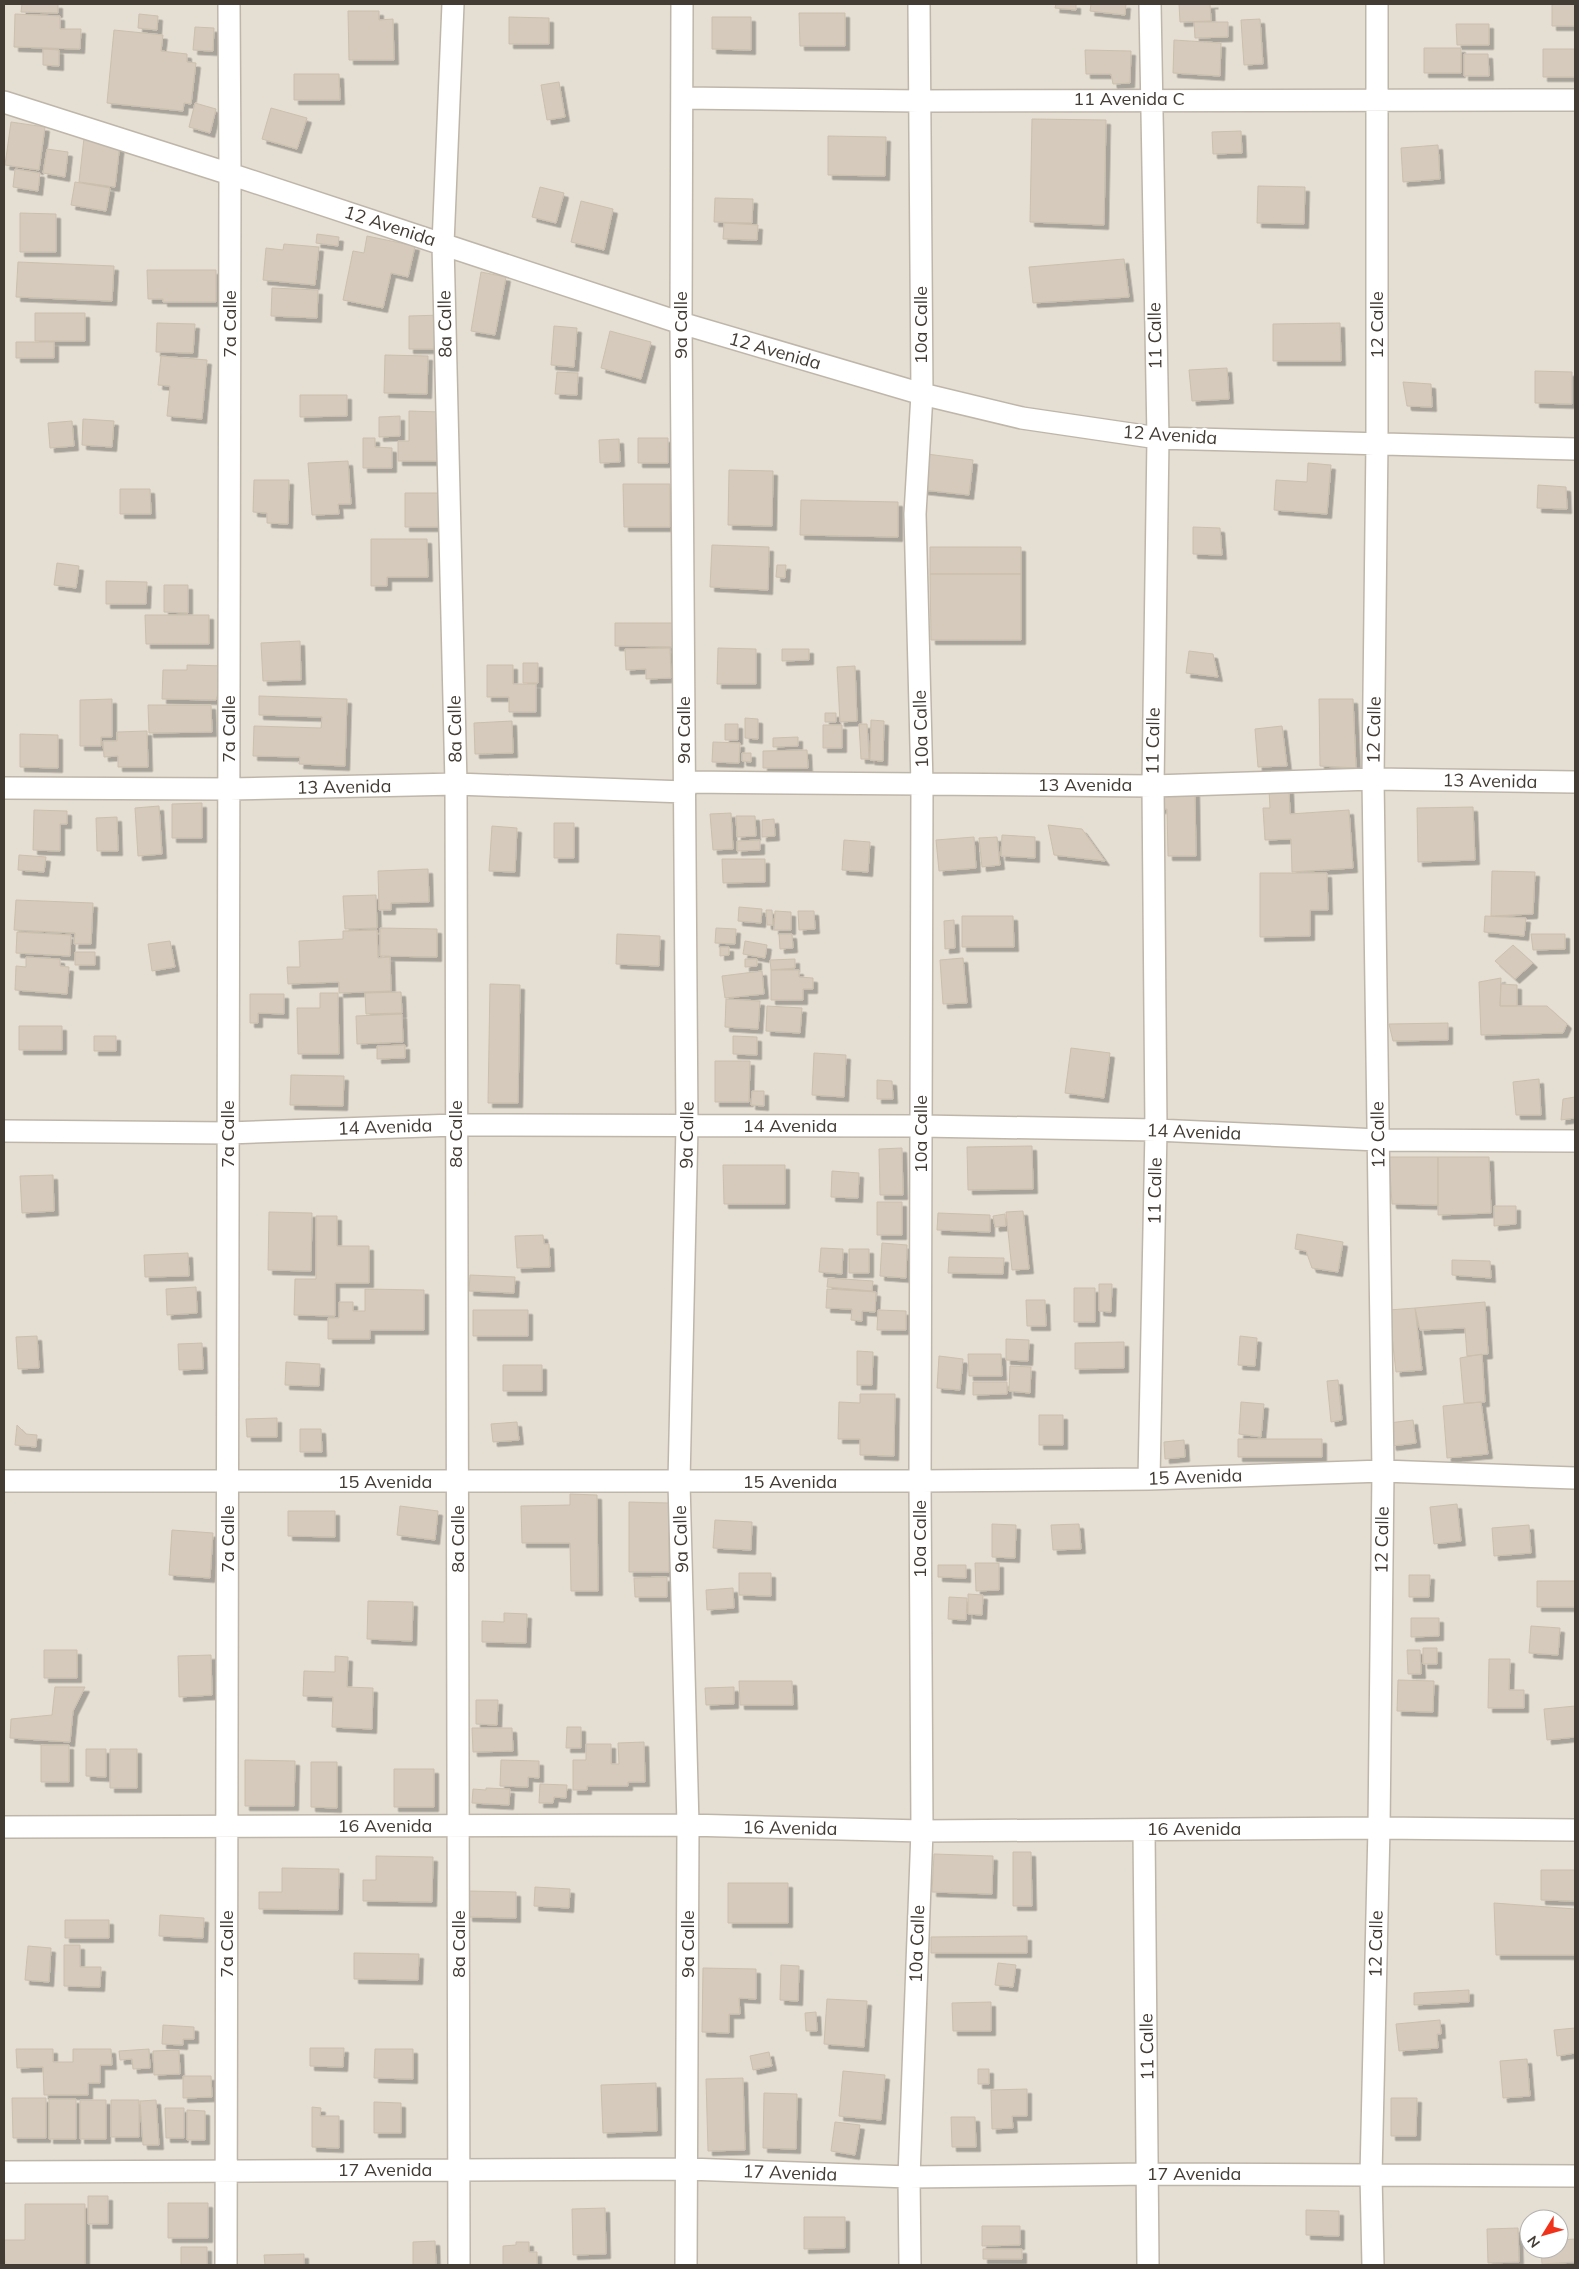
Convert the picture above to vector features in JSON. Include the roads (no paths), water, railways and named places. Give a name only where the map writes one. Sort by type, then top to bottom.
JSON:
[{"type":"street","name":"7a Calle","points":[[226,2265],[229,4]]},
{"type":"street","name":"8a Calle","points":[[453,4],[443,244],[456,784],[455,1125],[459,1826],[458,2265]]},
{"type":"street","name":"9a Calle","points":[[682,4],[681,323],[687,1126],[679,1482],[688,1825],[688,2169],[686,2265]]},
{"type":"street","name":"10a Calle","points":[[910,2265],[908,2176],[922,1831],[920,1481],[922,784],[915,514],[922,394],[919,4]]},
{"type":"street","name":"11 Calle","points":[[1148,1479],[1156,1130],[1153,786],[1158,438],[1150,99],[1150,4]]},
{"type":"street","name":"12 Calle","points":[[1373,2265],[1371,2176],[1379,1828],[1382,1471],[1373,779],[1377,442],[1377,4]]},
{"type":"street","name":"11 Avenida C","points":[[682,98],[919,101],[1150,99],[1575,100]]},
{"type":"street","name":"12 Avenida","points":[[4,102],[230,174],[681,323],[922,394],[1022,418],[1158,438],[1377,442],[1575,449]]},
{"type":"street","name":"13 Avenida","points":[[4,788],[229,789],[456,784],[685,787],[922,784],[1153,786],[1373,779],[1575,782]]},
{"type":"street","name":"14 Avenida","points":[[4,1131],[228,1133],[455,1125],[921,1126],[1156,1130],[1378,1140],[1575,1141]]},
{"type":"street","name":"15 Avenida","points":[[4,1481],[920,1481],[1148,1479],[1382,1471],[1575,1478]]},
{"type":"street","name":"16 Avenida","points":[[4,1827],[688,1825],[922,1831],[1379,1828],[1575,1830]]},
{"type":"street","name":"11 Calle","points":[[1144,1830],[1148,2265]]},
{"type":"street","name":"17 Avenida","points":[[4,2172],[688,2169],[908,2176],[1148,2174],[1575,2176]]}]
